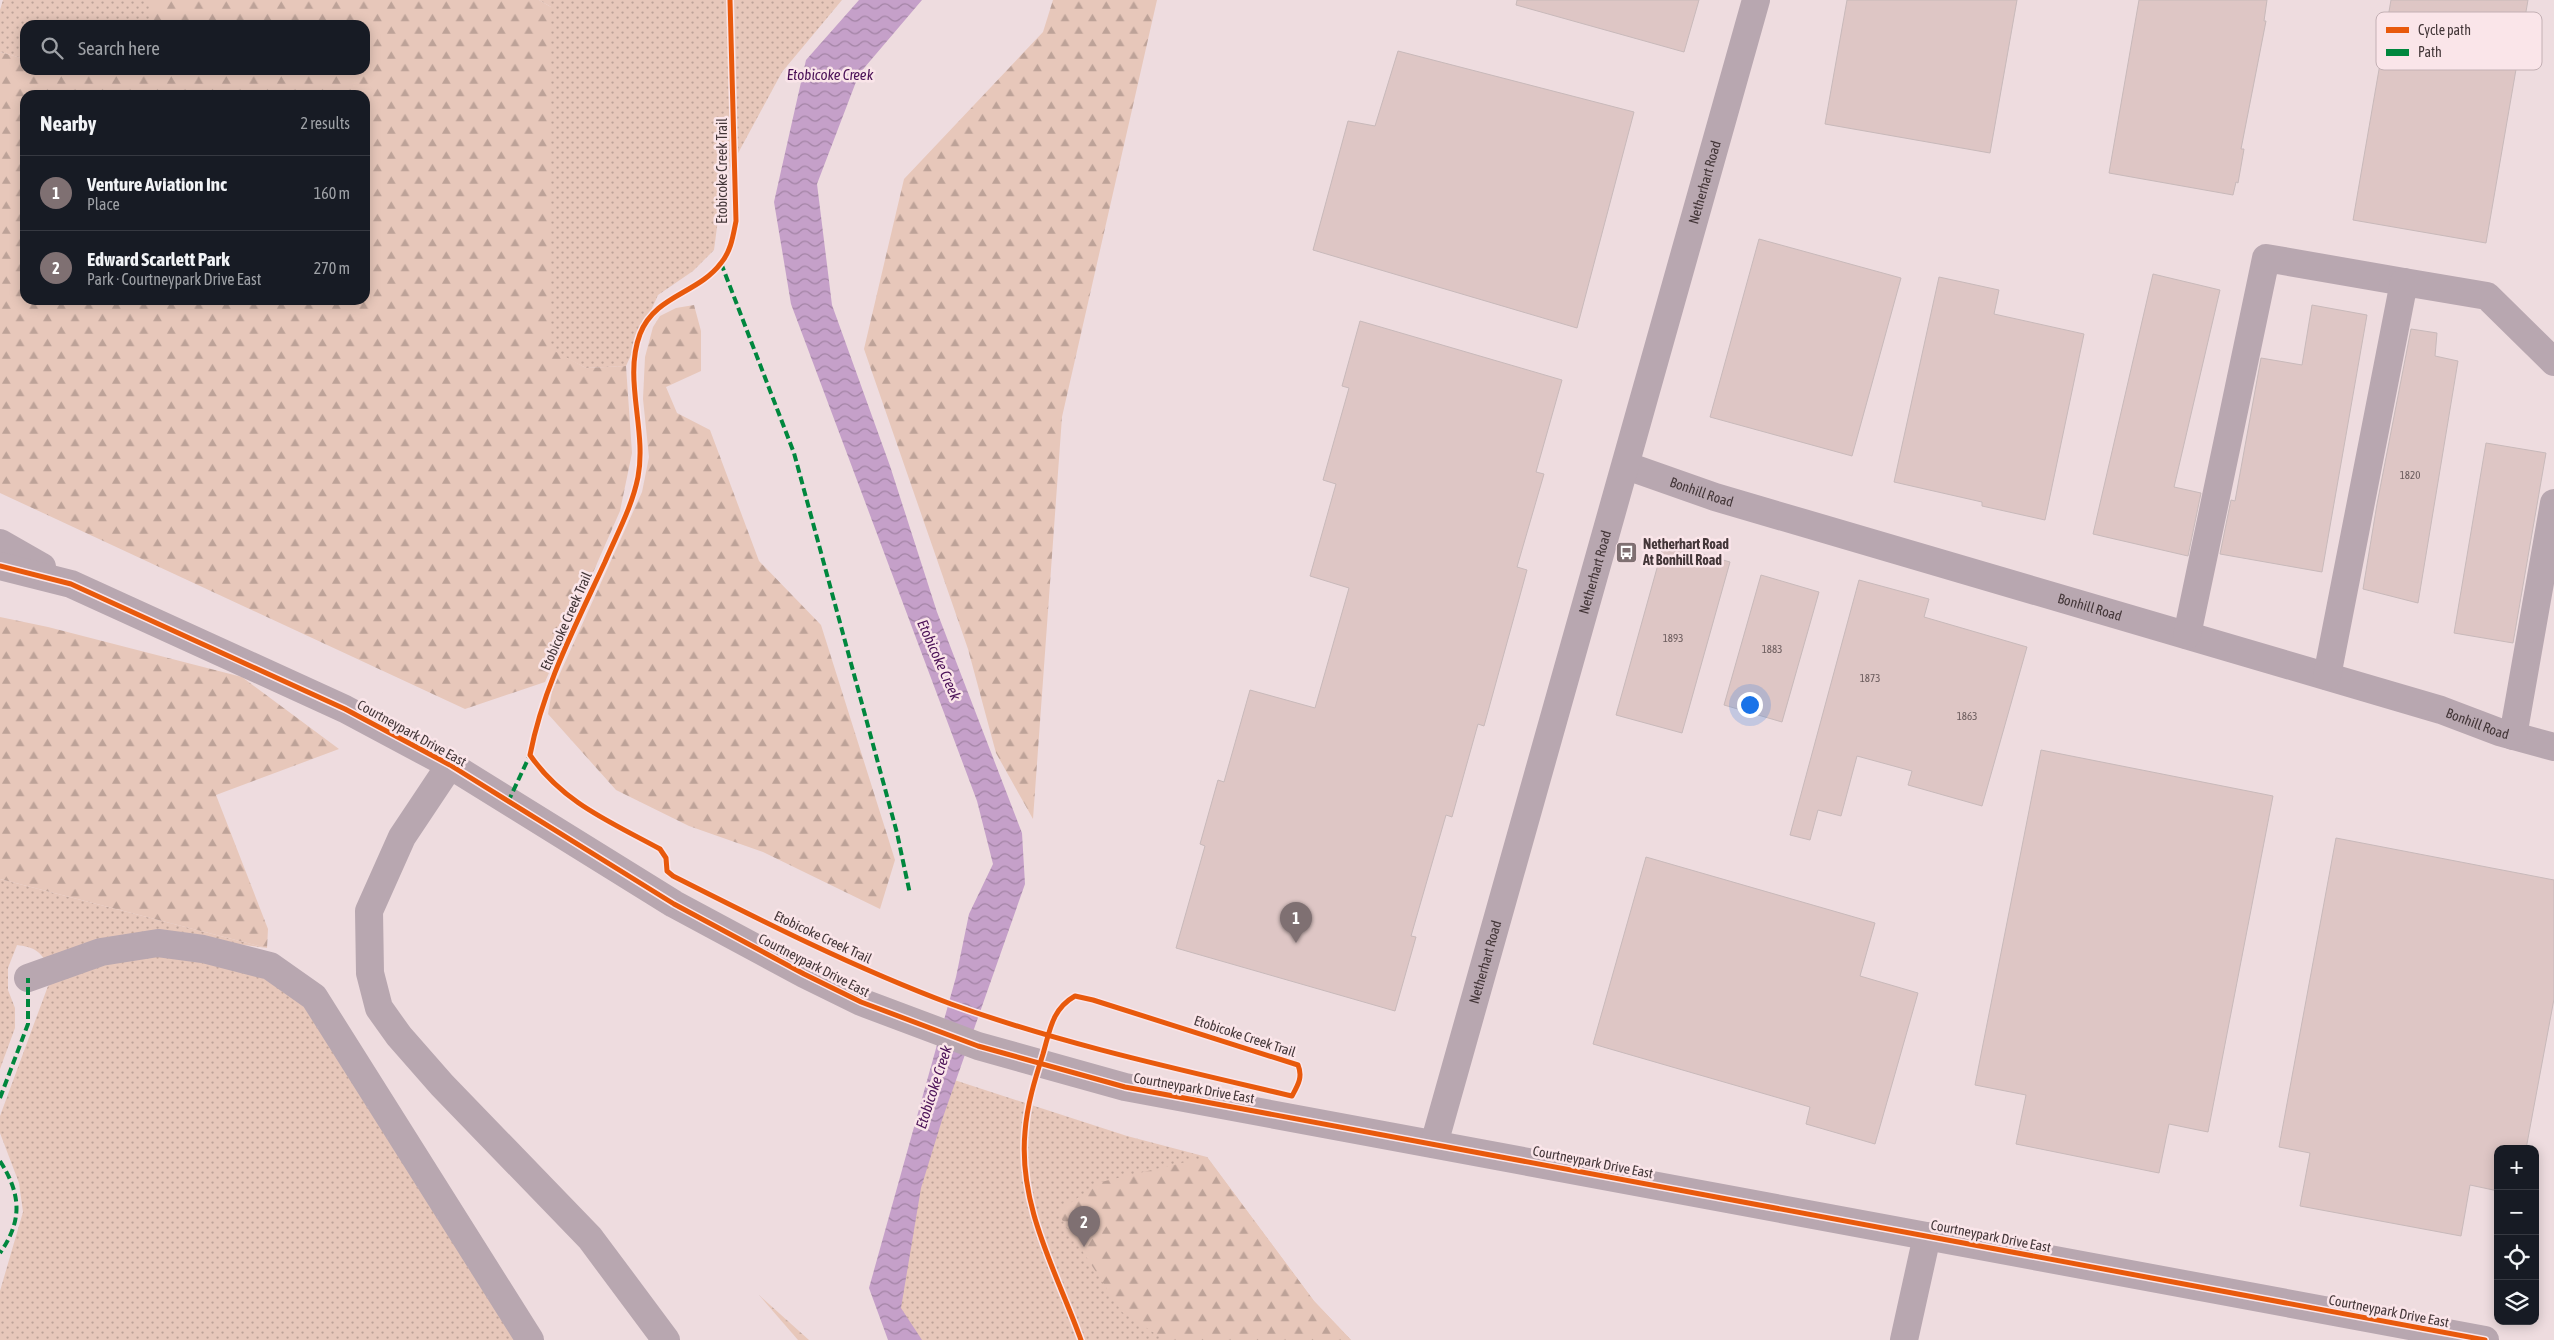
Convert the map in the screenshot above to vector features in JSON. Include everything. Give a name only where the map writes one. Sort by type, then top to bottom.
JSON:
[{"type":"street","name":"Netherhart Road","points":[[1434,1144],[1627,466],[1756,0]]},
{"type":"street","points":[[2187,636],[2266,258],[2488,296],[2554,362]]},
{"type":"street","points":[[2327,676],[2404,282]]},
{"type":"street","name":"Bonhill Road","points":[[1627,466],[1715,497],[2327,676],[2440,710],[2513,736],[2554,747]]},
{"type":"street","points":[[2513,736],[2554,503]]},
{"type":"street","points":[[0,543],[71,584]]},
{"type":"street","name":"Courtneypark Drive East","points":[[0,566],[71,584],[344,709],[450,765],[674,904],[804,974],[861,1002],[978,1046],[1125,1087],[2485,1340]]},
{"type":"street","points":[[450,765],[402,837],[369,911],[370,973],[379,1008],[399,1036],[442,1085],[590,1238],[666,1340]]},
{"type":"street","points":[[28,978],[101,952],[158,943],[203,949],[270,966],[314,997],[330,1018],[530,1340]]},
{"type":"street","points":[[1904,1340],[1928,1236]]},
{"type":"green space","points":[[3,0],[151,0],[154,18],[152,20],[20,20],[20,58],[0,52],[0,10]]},
{"type":"green space","points":[[149,0],[539,0],[551,7],[551,349],[586,368],[626,366],[632,453],[620,511],[545,682],[465,709],[0,493],[0,52],[20,58],[20,75],[370,75],[370,20],[152,20]]},
{"type":"green space","points":[[539,0],[842,0],[782,72],[723,181],[714,250],[693,271],[658,295],[626,366],[586,368],[551,350],[551,7]]},
{"type":"green space","points":[[1053,0],[1157,0],[1062,417],[1033,819],[996,753],[968,649],[864,349],[904,179],[1043,32]]},
{"type":"green space","points":[[694,305],[701,331],[701,371],[666,387],[677,413],[710,430],[759,561],[821,625],[895,860],[880,909],[763,852],[689,826],[616,790],[548,714],[552,691],[642,492],[649,457],[643,399],[645,357],[653,327],[660,316],[676,308]]},
{"type":"green space","points":[[0,617],[48,627],[242,677],[339,749],[216,795],[268,929],[267,948],[0,879]]},
{"type":"green space","points":[[0,879],[267,948],[191,938],[48,967],[43,957],[36,951],[17,945],[8,968],[8,990],[15,1008],[15,1028],[0,1069]]},
{"type":"green space","points":[[145,955],[241,965],[308,1004],[520,1340],[0,1340],[0,1291],[23,1212],[19,1183],[0,1133],[0,1116],[48,986],[85,963]]},
{"type":"green space","points":[[939,1075],[1127,1136],[1207,1157],[1314,1301],[1351,1340],[900,1340],[898,1192]]},
{"type":"green space","points":[[1207,1157],[1314,1301],[1351,1340],[1165,1340],[1122,1312],[1057,1212],[1101,1182]]},
{"type":"green space","points":[[759,1295],[809,1340],[798,1340]]},
{"type":"water","name":"Etobicoke Creek","points":[[859,0],[922,0],[859,74],[817,184],[832,305],[890,466],[937,612],[1022,833],[1025,884],[942,1120],[921,1188],[901,1308],[922,1340],[888,1340],[869,1288],[956,977],[969,914],[993,864],[977,801],[791,304],[774,202],[806,60]]},
{"type":"building","points":[[1517,0],[1699,0],[1684,52],[1516,5]]},
{"type":"building","points":[[1847,0],[2017,0],[1990,153],[1825,124]]},
{"type":"building","points":[[2139,0],[2267,0],[2264,21],[2266,21],[2241,149],[2244,149],[2238,183],[2236,182],[2233,195],[2109,173]]},
{"type":"building","points":[[2391,0],[2528,0],[2526,12],[2389,12]]},
{"type":"building","points":[[1398,51],[1634,112],[1577,328],[1313,250],[1348,121],[1375,126]]},
{"type":"building","points":[[2379,70],[2516,70],[2486,243],[2353,220]]},
{"type":"building","points":[[1759,239],[1901,278],[1852,456],[1710,417]]},
{"type":"building","points":[[2153,274],[2220,290],[2174,487],[2201,493],[2188,556],[2093,534]]},
{"type":"building","points":[[1939,277],[1999,290],[1994,314],[2084,334],[2045,520],[1982,506],[1982,502],[1894,482]]},
{"type":"building","points":[[2312,305],[2367,315],[2322,572],[2220,554],[2231,500],[2235,501],[2261,358],[2302,365]]},
{"type":"building","points":[[1360,321],[1562,380],[1536,472],[1544,474],[1517,567],[1527,570],[1484,726],[1478,724],[1452,817],[1446,815],[1411,936],[1416,937],[1395,1011],[1176,948],[1205,846],[1200,844],[1218,780],[1224,782],[1250,690],[1315,708],[1349,588],[1310,576],[1336,484],[1323,480],[1349,388],[1342,386]]},
{"type":"building","points":[[2411,329],[2437,333],[2435,356],[2458,361],[2418,603],[2363,589],[2377,504]]},
{"type":"building","points":[[2486,443],[2546,453],[2513,643],[2454,633]]},
{"type":"building","points":[[1664,543],[1730,562],[1682,733],[1616,715]]},
{"type":"building","points":[[1761,575],[1819,592],[1782,722],[1724,705]]},
{"type":"building","points":[[1859,580],[1929,599],[1924,617],[2027,647],[1982,806],[1908,785],[1912,771],[1857,756],[1841,816],[1818,810],[1810,840],[1790,835]]},
{"type":"building","points":[[2041,750],[2273,796],[2208,1132],[2169,1124],[2159,1173],[2016,1144],[2026,1095],[1975,1085]]},
{"type":"building","points":[[2336,838],[2554,880],[2554,999],[2527,1145],[2494,1145],[2494,1190],[2470,1185],[2461,1236],[2300,1206],[2310,1153],[2279,1147]]},
{"type":"building","points":[[1646,857],[1875,923],[1860,976],[1918,993],[1875,1144],[1806,1124],[1810,1107],[1593,1044]]},
{"type":"marked path","points":[[721,263],[794,453],[897,833],[910,894]]},
{"type":"marked path","points":[[508,802],[530,755]]},
{"type":"marked path","points":[[0,1098],[28,1024],[28,978]]},
{"type":"marked path","points":[[0,1161],[12,1185],[16,1207],[13,1229],[0,1253]]},
{"type":"cycle path","name":"Etobicoke Creek Trail","points":[[730,0],[736,221],[733,238],[724,258],[712,273],[656,311],[647,321],[640,334],[635,351],[634,369],[640,441],[638,477],[624,520],[552,681],[543,705],[530,755],[543,772],[573,799],[606,820],[660,849],[666,858],[667,871],[673,876],[810,944],[915,990],[951,1004],[993,1018],[1035,1031],[1077,1044],[1292,1096],[1300,1077],[1298,1065],[1093,1000],[1075,996],[1061,1007],[1050,1029],[1048,1037],[1043,1054],[1034,1083],[1026,1122],[1024,1159],[1027,1186],[1041,1239],[1081,1340]]},
{"type":"cycle path","points":[[0,566],[71,584],[345,709],[450,765],[674,904],[804,974],[861,1002],[978,1046],[1125,1087],[2485,1340]]},
{"type":"place","name":"Netherhart Road At Bonhill Road","points":[[1627,552]]},
{"type":"place","name":"Venture Aviation Inc","points":[[1296,943]]},
{"type":"place","name":"Edward Scarlett Park","points":[[1084,1247]]}]
